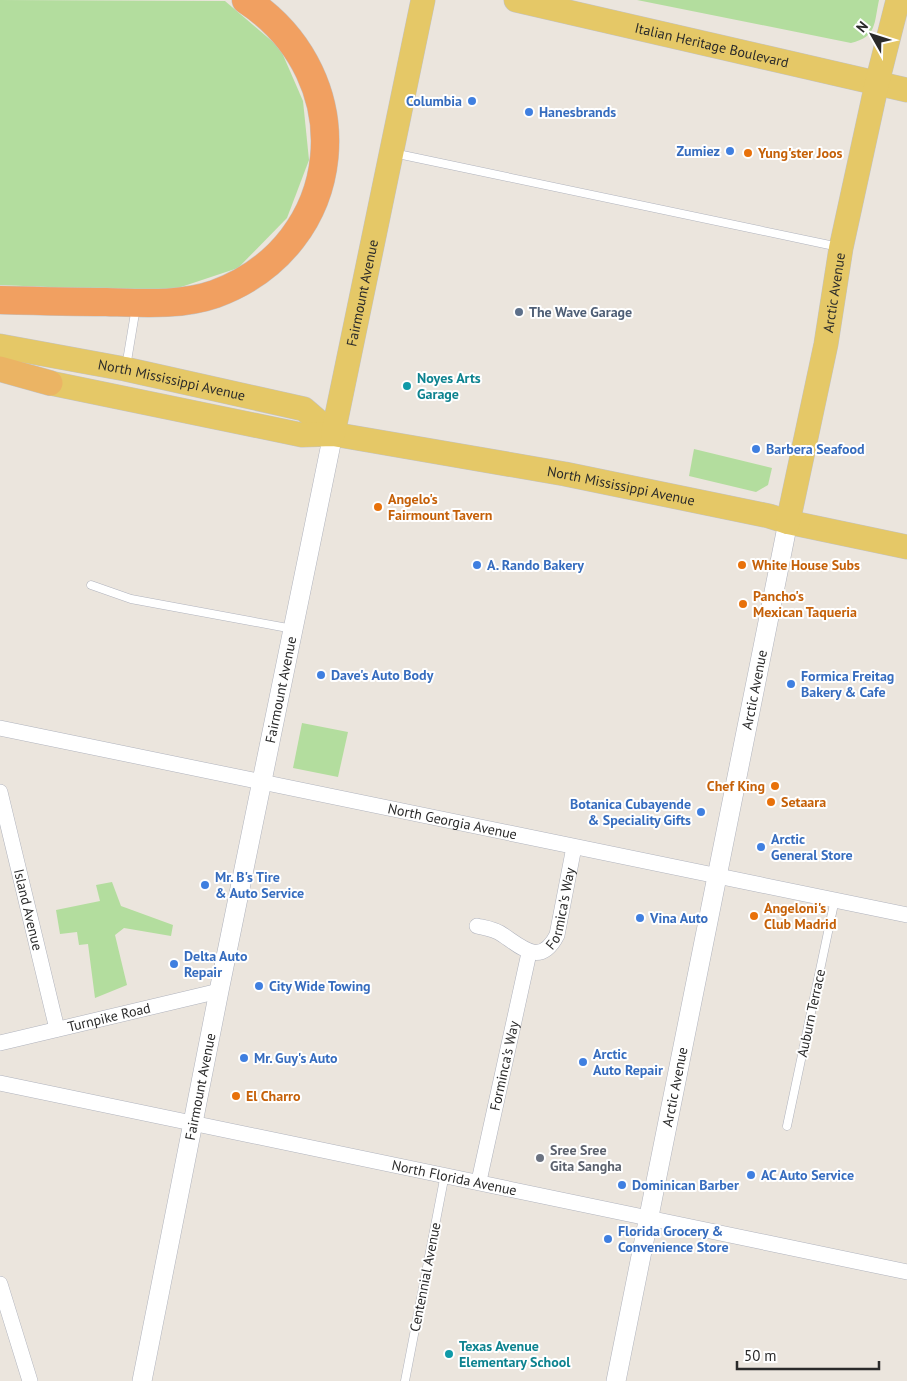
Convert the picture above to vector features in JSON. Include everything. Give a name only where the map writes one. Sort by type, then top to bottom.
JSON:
[{"type":"highway","points":[[0,300],[136,303],[195,299],[212,295],[246,280],[288,244],[315,198],[324,164],[324,118],[318,92],[303,57],[280,28],[246,0]]},
{"type":"highway","points":[[0,369],[50,383]]},
{"type":"main road","name":"Fairmount Avenue","points":[[333,434],[423,0]]},
{"type":"main road","name":"Italian Heritage Boulevard","points":[[516,0],[907,90]]},
{"type":"main road","name":"Arctic Avenue","points":[[788,522],[826,344],[842,248],[876,83],[898,0]]},
{"type":"main road","name":"North Mississippi Avenue","points":[[0,346],[126,369],[304,409],[333,434]]},
{"type":"main road","name":"North Mississippi Avenue","points":[[50,383],[302,434],[333,434],[565,474],[769,516],[788,522],[907,547]]},
{"type":"street","points":[[0,380],[50,383]]},
{"type":"street","name":"Fairmount Avenue","points":[[142,1381],[219,991],[333,434]]},
{"type":"street","name":"Arctic Avenue","points":[[616,1381],[719,875],[788,522]]},
{"type":"street","name":"North Georgia Avenue","points":[[0,728],[907,914]]},
{"type":"street","name":"Island Avenue","points":[[0,792],[57,1029]]},
{"type":"street","name":"Formica's Way","points":[[477,926],[502,934],[529,952],[540,953],[551,948],[557,935],[574,846]]},
{"type":"street","name":"Forminca's Way","points":[[479,1181],[529,952]]},
{"type":"street","name":"Turnpike Road","points":[[0,1043],[219,991]]},
{"type":"street","name":"North Florida Avenue","points":[[0,1083],[479,1181],[907,1272]]},
{"type":"street","points":[[0,1284],[30,1381]]},
{"type":"lane","points":[[391,153],[842,248]]},
{"type":"lane","points":[[126,369],[136,303]]},
{"type":"lane","points":[[91,585],[131,599],[293,628]]},
{"type":"lane","name":"Auburn Terrace","points":[[787,1126],[835,899]]},
{"type":"lane","name":"Centennial Avenue","points":[[405,1381],[445,1174]]},
{"type":"green space","points":[[0,0],[225,1],[280,48],[303,101],[309,160],[287,218],[238,268],[166,292],[0,285]]},
{"type":"green space","points":[[637,0],[879,0],[875,22],[870,33],[866,37],[851,43]]},
{"type":"green space","points":[[694,449],[772,468],[768,485],[756,492],[689,476]]},
{"type":"green space","points":[[302,723],[348,732],[338,777],[293,768]]},
{"type":"green space","points":[[112,882],[121,906],[173,925],[171,936],[124,928],[115,935],[127,985],[95,998],[88,944],[79,945],[77,932],[60,934],[56,910],[100,901],[96,885]]},
{"type":"place","name":"Columbia","points":[[472,101]]},
{"type":"place","name":"Hanesbrands","points":[[529,112]]},
{"type":"place","name":"Zumiez","points":[[730,151]]},
{"type":"place","name":"Yung'ster Joos","points":[[748,153]]},
{"type":"place","name":"The Wave Garage","points":[[519,312]]},
{"type":"place","name":"Noyes Arts Garage","points":[[407,386]]},
{"type":"place","name":"Barbera Seafood","points":[[756,449]]},
{"type":"place","name":"Angelo's Fairmount Tavern","points":[[378,507]]},
{"type":"place","name":"A. Rando Bakery","points":[[477,565]]},
{"type":"place","name":"White House Subs","points":[[742,565]]},
{"type":"place","name":"Pancho's Mexican Taqueria","points":[[743,604]]},
{"type":"place","name":"Dave's Auto Body","points":[[321,675]]},
{"type":"place","name":"Formica Freitag Bakery & Cafe","points":[[791,684]]},
{"type":"place","name":"Chef King","points":[[775,786]]},
{"type":"place","name":"Setaara","points":[[771,802]]},
{"type":"place","name":"Botanica Cubayende & Speciality Gifts","points":[[701,812]]},
{"type":"place","name":"Arctic General Store","points":[[761,847]]},
{"type":"place","name":"Mr. B's Tire & Auto Service","points":[[205,885]]},
{"type":"place","name":"Angeloni's Club Madrid","points":[[754,916]]},
{"type":"place","name":"Vina Auto","points":[[640,918]]},
{"type":"place","name":"Delta Auto Repair","points":[[174,964]]},
{"type":"place","name":"City Wide Towing","points":[[259,986]]},
{"type":"place","name":"Mr. Guy's Auto","points":[[244,1058]]},
{"type":"place","name":"Arctic Auto Repair","points":[[583,1062]]},
{"type":"place","name":"El Charro","points":[[236,1096]]},
{"type":"place","name":"Sree Sree Gita Sangha","points":[[540,1158]]},
{"type":"place","name":"AC Auto Service","points":[[751,1175]]},
{"type":"place","name":"Dominican Barber","points":[[622,1185]]},
{"type":"place","name":"Florida Grocery & Convenience Store","points":[[608,1239]]},
{"type":"place","name":"Texas Avenue Elementary School","points":[[449,1354]]}]
